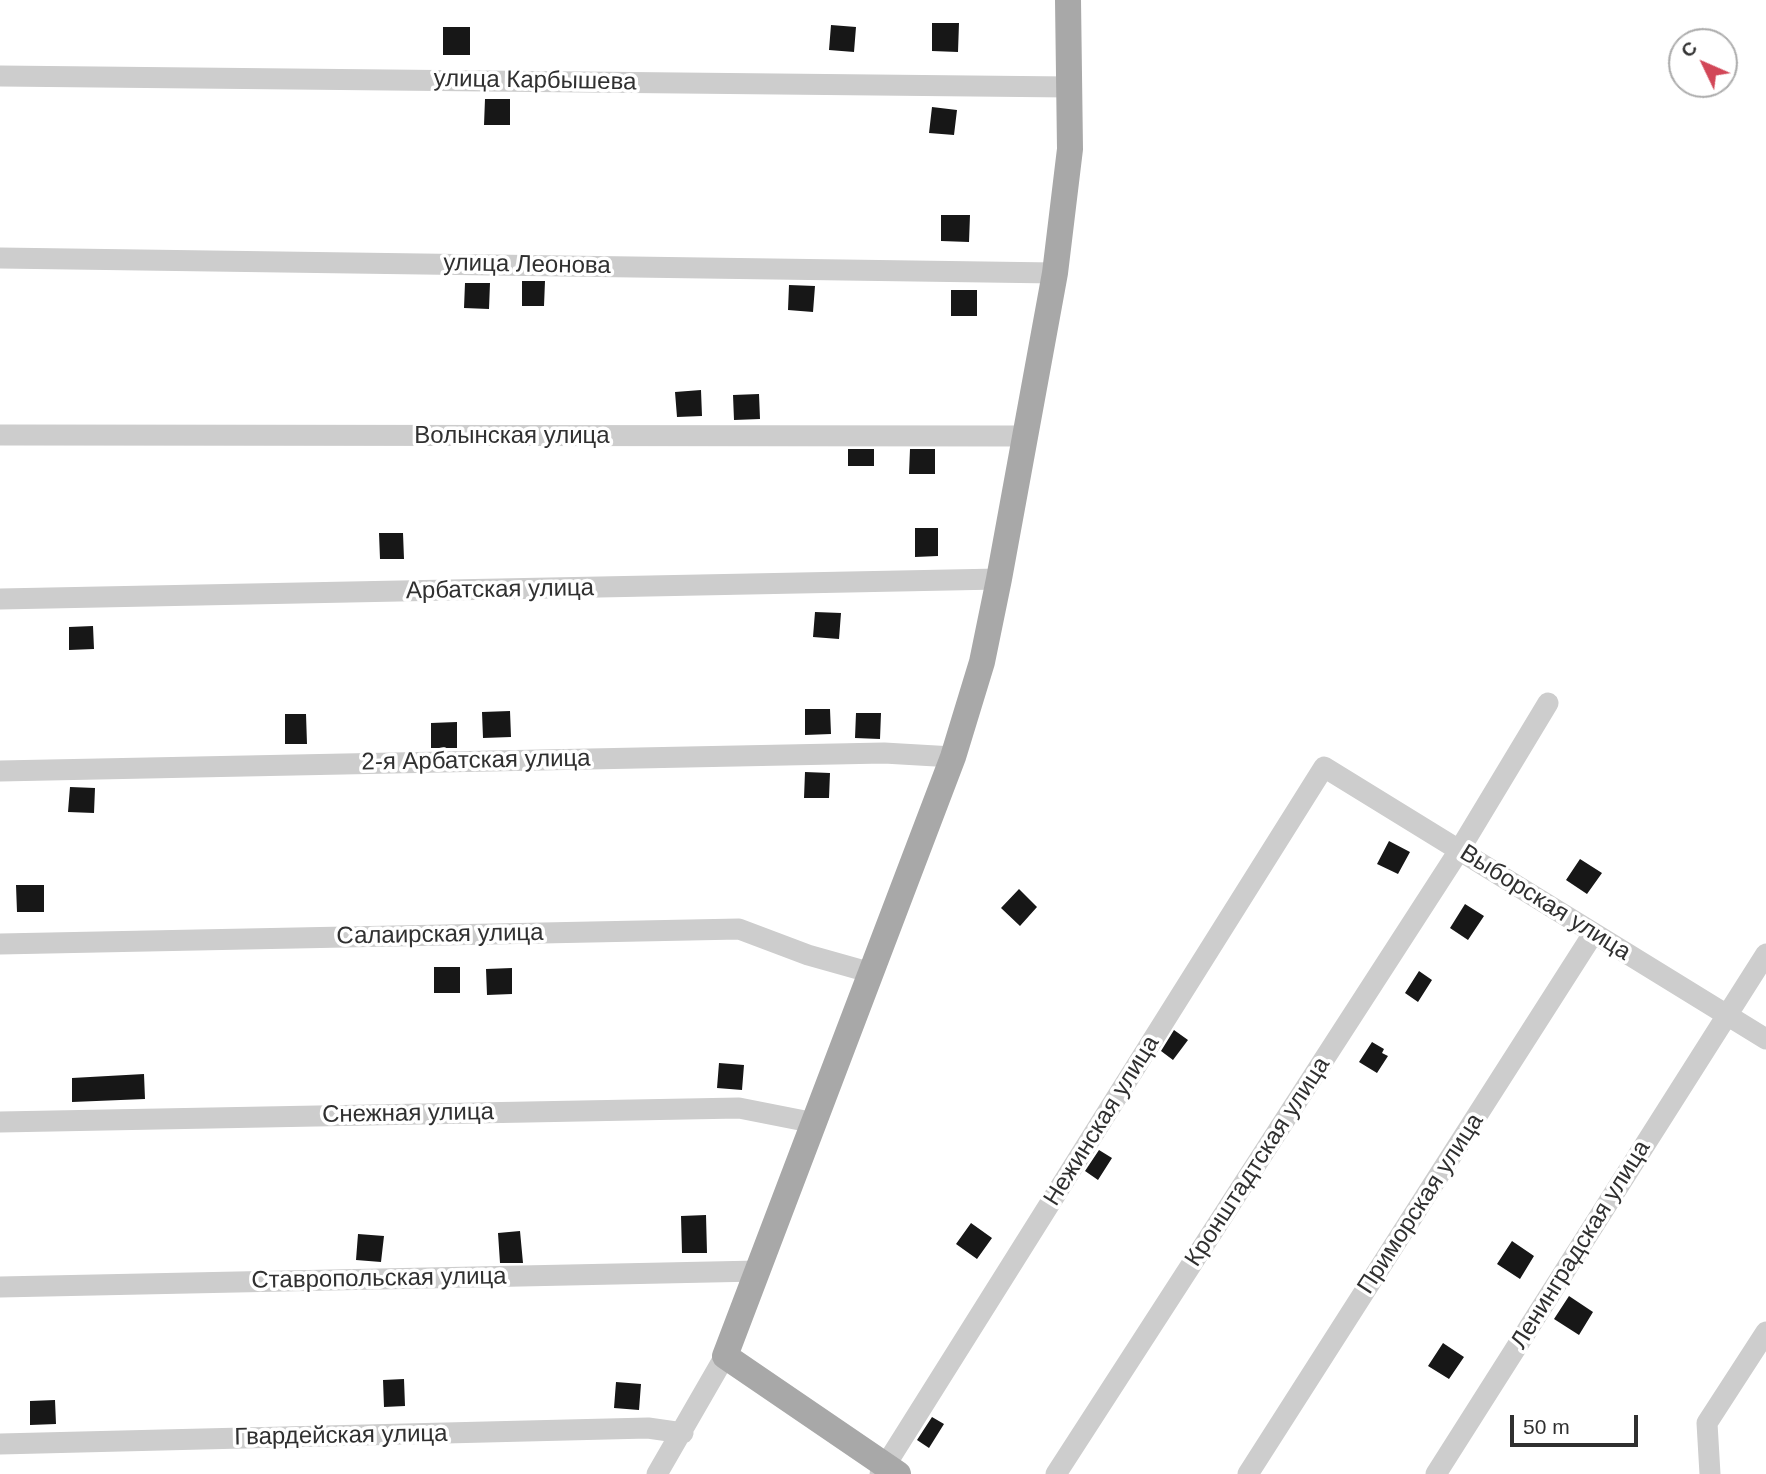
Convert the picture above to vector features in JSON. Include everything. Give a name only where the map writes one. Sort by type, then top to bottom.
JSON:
[{"type":"main road","points":[[888,1471],[724,1356],[953,757],[982,662],[1055,273],[1070,149],[1068,0]]},
{"type":"street","name":"улица Карбышева","points":[[0,76],[1069,87]]},
{"type":"street","name":"улица Леонова","points":[[0,258],[1055,273]]},
{"type":"street","name":"Волынская улица","points":[[0,435],[1024,436]]},
{"type":"street","name":"Арбатская улица","points":[[0,599],[999,579]]},
{"type":"street","name":"Кронштадтская улица","points":[[1056,1474],[1460,849],[1548,703]]},
{"type":"street","name":"2-я Арбатская улица","points":[[0,771],[870,754],[953,757]]},
{"type":"street","name":"Выборская улица","points":[[1324,767],[1766,1039]]},
{"type":"street","name":"Нежинская улица","points":[[888,1471],[1324,767]]},
{"type":"street","name":"Салаирская улица","points":[[0,944],[739,929],[808,955],[872,973]]},
{"type":"street","name":"Приморская улица","points":[[1248,1474],[1593,934]]},
{"type":"street","name":"Ленинградская улица","points":[[1436,1474],[1766,954]]},
{"type":"street","name":"Снежная улица","points":[[0,1122],[739,1108],[815,1123]]},
{"type":"street","name":"Ставропольская улица","points":[[0,1287],[758,1271]]},
{"type":"street","points":[[1710,1474],[1707,1423],[1766,1332]]},
{"type":"street","points":[[657,1474],[724,1356]]},
{"type":"street","name":"Гвардейская улица","points":[[0,1444],[648,1428],[682,1433]]},
{"type":"building","points":[[932,23],[959,23],[958,52],[932,51]]},
{"type":"building","points":[[831,25],[856,27],[854,52],[829,50]]},
{"type":"building","points":[[443,27],[470,27],[470,55],[443,55]]},
{"type":"building","points":[[485,99],[510,99],[510,125],[484,125]]},
{"type":"building","points":[[932,107],[957,110],[954,135],[929,133]]},
{"type":"building","points":[[941,215],[970,215],[969,242],[941,241]]},
{"type":"building","points":[[522,281],[545,281],[544,306],[522,306]]},
{"type":"building","points":[[465,283],[490,283],[489,309],[464,308]]},
{"type":"building","points":[[789,285],[815,286],[813,312],[788,310]]},
{"type":"building","points":[[951,290],[977,290],[977,316],[951,316]]},
{"type":"building","points":[[701,390],[702,416],[677,417],[675,392]]},
{"type":"building","points":[[759,394],[760,419],[734,420],[733,395]]},
{"type":"building","points":[[848,449],[874,449],[874,466],[848,466]]},
{"type":"building","points":[[910,449],[935,449],[935,474],[909,474]]},
{"type":"building","points":[[915,528],[938,528],[938,556],[915,557]]},
{"type":"building","points":[[379,533],[403,533],[404,559],[380,559]]},
{"type":"building","points":[[815,612],[841,613],[839,639],[813,637]]},
{"type":"building","points":[[93,626],[94,649],[69,650],[69,627]]},
{"type":"building","points":[[805,709],[830,709],[831,734],[805,735]]},
{"type":"building","points":[[510,711],[511,737],[483,738],[482,712]]},
{"type":"building","points":[[856,713],[881,713],[880,739],[855,738]]},
{"type":"building","points":[[285,714],[306,714],[307,744],[285,744]]},
{"type":"building","points":[[457,722],[457,748],[431,748],[431,723]]},
{"type":"building","points":[[805,772],[830,773],[829,798],[804,798]]},
{"type":"building","points":[[70,787],[95,788],[94,813],[68,812]]},
{"type":"building","points":[[1389,841],[1410,852],[1398,874],[1377,864]]},
{"type":"building","points":[[1580,859],[1602,873],[1587,894],[1566,880]]},
{"type":"building","points":[[16,885],[44,885],[44,912],[17,912]]},
{"type":"building","points":[[1019,889],[1037,907],[1020,926],[1001,908]]},
{"type":"building","points":[[1465,904],[1484,916],[1468,940],[1450,928]]},
{"type":"building","points":[[434,967],[460,967],[460,993],[434,993]]},
{"type":"building","points":[[512,968],[512,994],[487,995],[486,969]]},
{"type":"building","points":[[1419,971],[1432,980],[1418,1002],[1405,993]]},
{"type":"building","points":[[1174,1030],[1188,1040],[1173,1060],[1161,1051]]},
{"type":"building","points":[[1372,1042],[1384,1049],[1382,1053],[1388,1056],[1377,1073],[1359,1062]]},
{"type":"building","points":[[719,1063],[744,1065],[742,1090],[717,1088]]},
{"type":"building","points":[[144,1074],[145,1099],[72,1102],[72,1078]]},
{"type":"building","points":[[1099,1150],[1112,1158],[1098,1180],[1085,1171]]},
{"type":"building","points":[[706,1215],[707,1253],[682,1253],[681,1216]]},
{"type":"building","points":[[971,1223],[992,1238],[977,1259],[956,1244]]},
{"type":"building","points":[[520,1231],[523,1263],[500,1263],[498,1233]]},
{"type":"building","points":[[358,1234],[384,1236],[381,1262],[356,1260]]},
{"type":"building","points":[[1512,1241],[1534,1256],[1520,1279],[1497,1264]]},
{"type":"building","points":[[1569,1296],[1593,1312],[1579,1335],[1554,1319]]},
{"type":"building","points":[[1443,1343],[1464,1357],[1449,1379],[1428,1366]]},
{"type":"building","points":[[404,1379],[405,1406],[384,1407],[383,1380]]},
{"type":"building","points":[[616,1382],[641,1384],[639,1410],[614,1408]]},
{"type":"building","points":[[55,1400],[56,1424],[30,1425],[30,1401]]},
{"type":"building","points":[[932,1417],[944,1424],[929,1448],[917,1440]]}]
